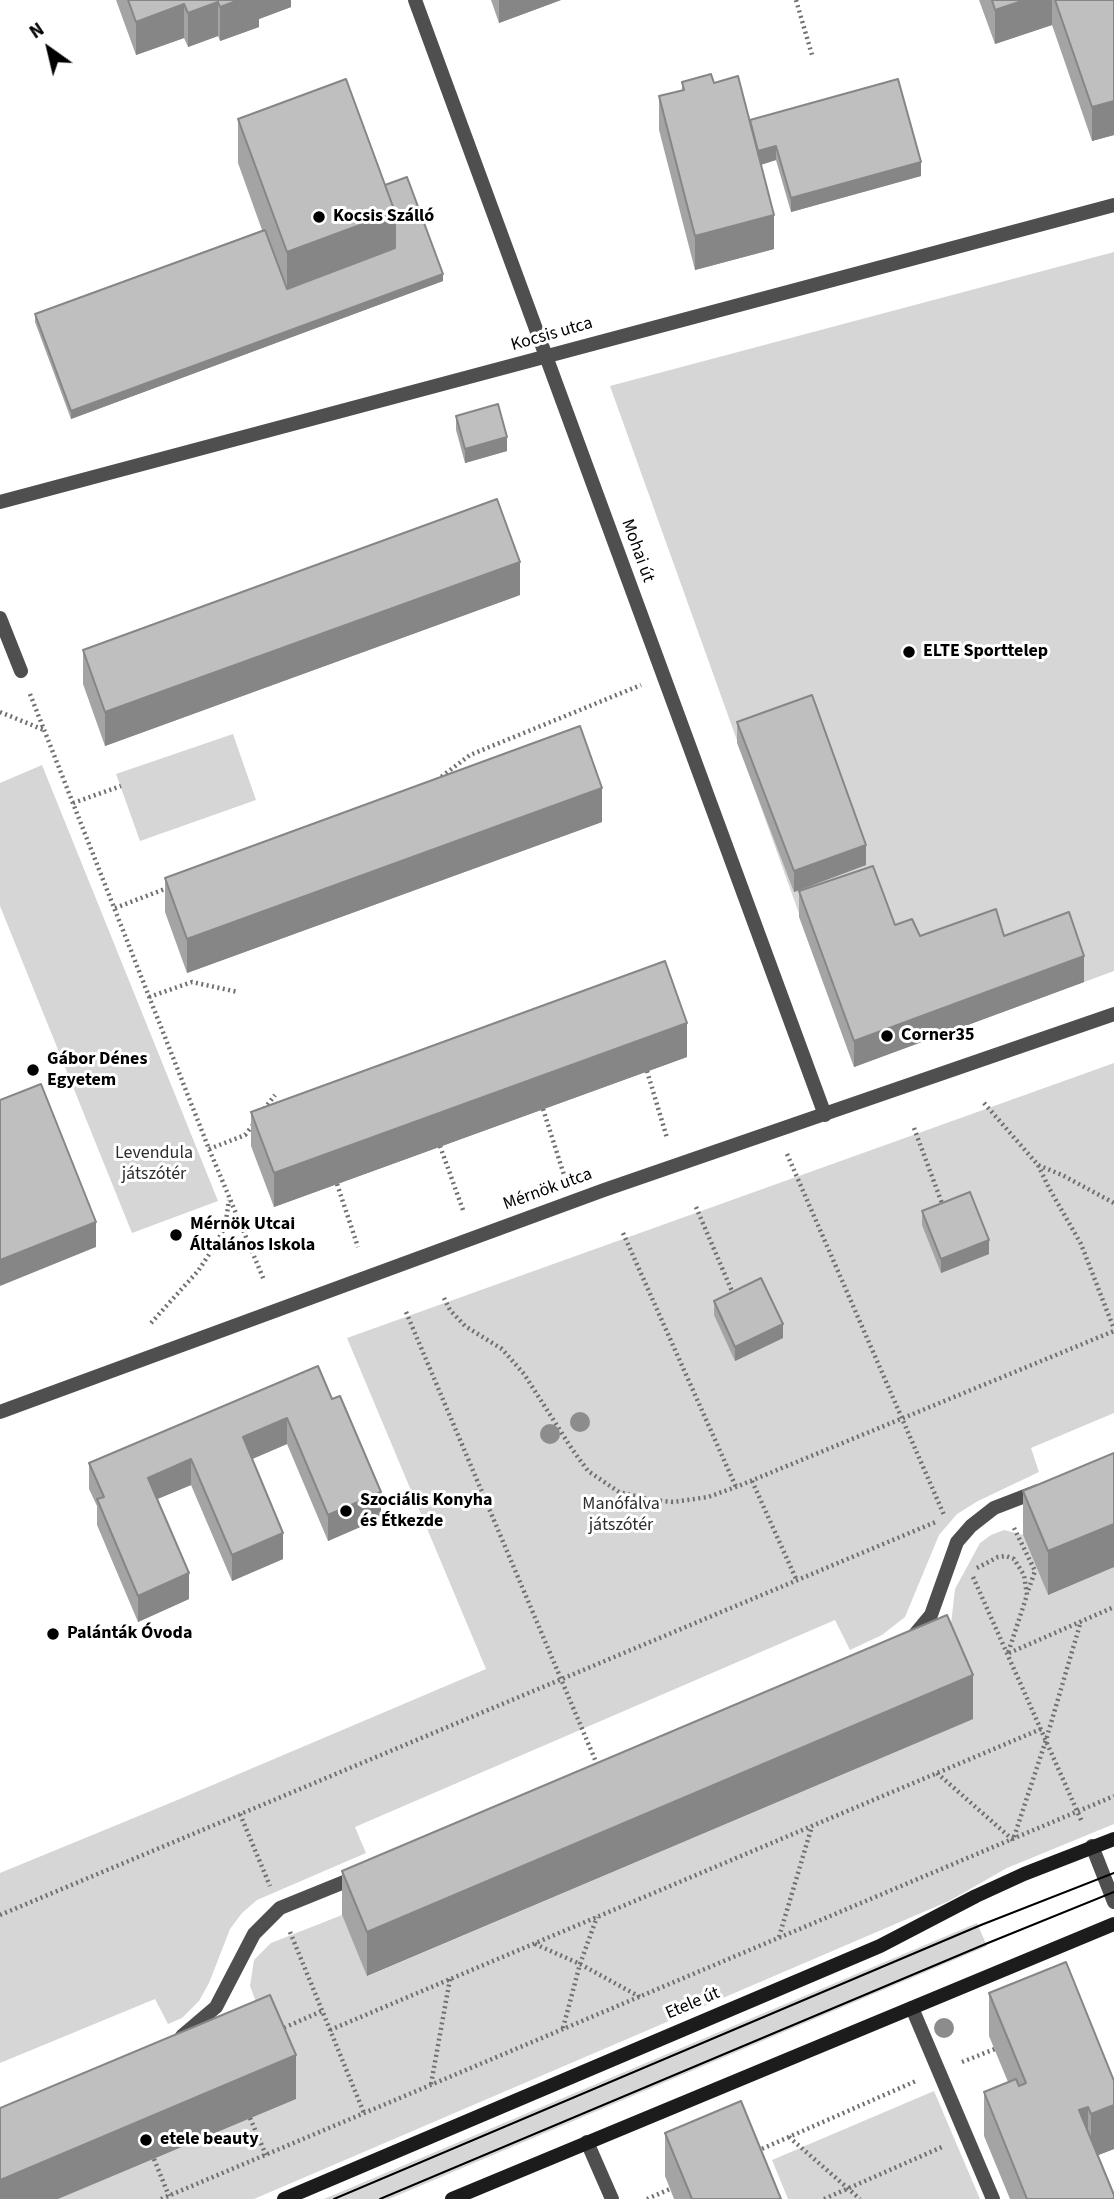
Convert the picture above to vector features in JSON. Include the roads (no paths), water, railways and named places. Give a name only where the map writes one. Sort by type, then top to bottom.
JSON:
[{"type":"main road","name":"Etele út","points":[[285,2199],[880,1946],[988,1890],[1091,1846],[1114,1839]]},
{"type":"main road","points":[[452,2199],[1114,1924]]},
{"type":"street","name":"Mohai út","points":[[415,0],[825,1115]]},
{"type":"street","name":"Kocsis utca","points":[[0,502],[1114,205]]},
{"type":"street","points":[[0,618],[21,671]]},
{"type":"street","name":"Mérnök utca","points":[[0,1412],[591,1194],[1114,1014]]},
{"type":"street","points":[[904,1644],[915,1637],[931,1615],[957,1542],[971,1526],[994,1508],[1053,1485]]},
{"type":"street","points":[[1091,1846],[1114,1902]]},
{"type":"street","points":[[174,2040],[187,2035],[216,2007],[254,1934],[280,1909],[370,1871]]},
{"type":"street","points":[[912,2008],[993,2199]]},
{"type":"street","points":[[587,2142],[612,2199]]},
{"type":"tram line","points":[[334,2199],[981,1925],[1114,1873]]},
{"type":"tram line","points":[[380,2199],[1114,1892]]},
{"type":"place","name":"Kocsis Szálló","points":[[319,217]]},
{"type":"place","name":"ELTE Sporttelep","points":[[909,652]]},
{"type":"place","name":"Corner35","points":[[887,1036]]},
{"type":"place","name":"Gábor Dénes Egyetem","points":[[33,1070]]},
{"type":"place","name":"Mérnök Utcai Általános Iskola","points":[[176,1235]]},
{"type":"place","name":"Szociális Konyha és Étkezde","points":[[346,1511]]},
{"type":"place","name":"Palánták Óvoda","points":[[53,1634]]},
{"type":"place","name":"etele beauty","points":[[146,2140]]},
{"type":"park label","name":"Levendula játszótér","points":[[154,1164]]},
{"type":"park label","name":"Manófalva játszótér","points":[[621,1515]]}]
